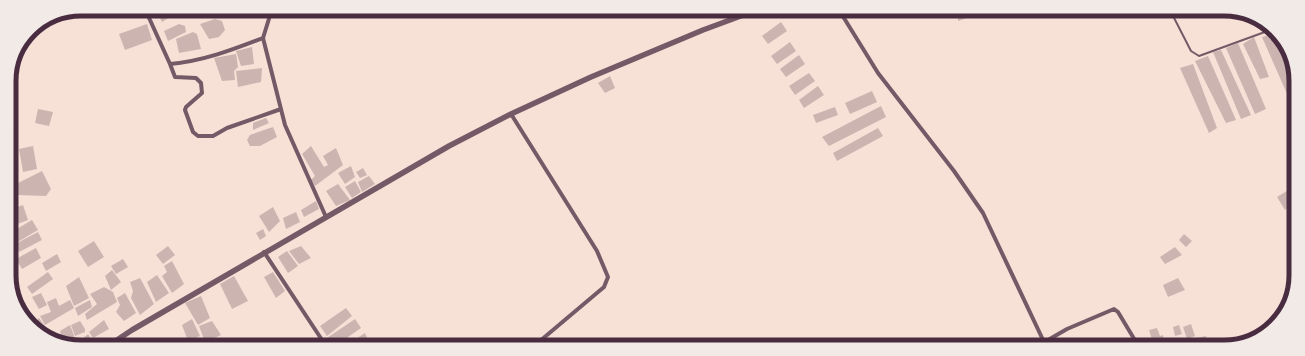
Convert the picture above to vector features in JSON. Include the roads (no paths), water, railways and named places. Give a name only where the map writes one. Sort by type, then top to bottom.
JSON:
[{"type":"street","points":[[148,16],[162,44],[175,78],[196,78],[201,83],[202,93],[186,107],[185,110],[193,132],[198,136],[213,136],[227,128],[281,109]]},
{"type":"street","points":[[270,16],[263,38],[285,125],[326,217]]},
{"type":"street","points":[[118,340],[264,252],[448,146],[511,114],[703,30],[741,16]]},
{"type":"street","points":[[842,16],[878,73],[949,165],[983,213],[1043,340]]},
{"type":"street","points":[[170,64],[194,62],[216,56],[263,38]]},
{"type":"street","points":[[511,114],[597,251],[608,277],[604,287],[541,340]]},
{"type":"street","points":[[264,252],[322,340]]},
{"type":"street","points":[[1047,340],[1066,329],[1114,309],[1118,312],[1135,340]]},
{"type":"lane","points":[[1173,16],[1191,51],[1199,56],[1266,31]]}]
